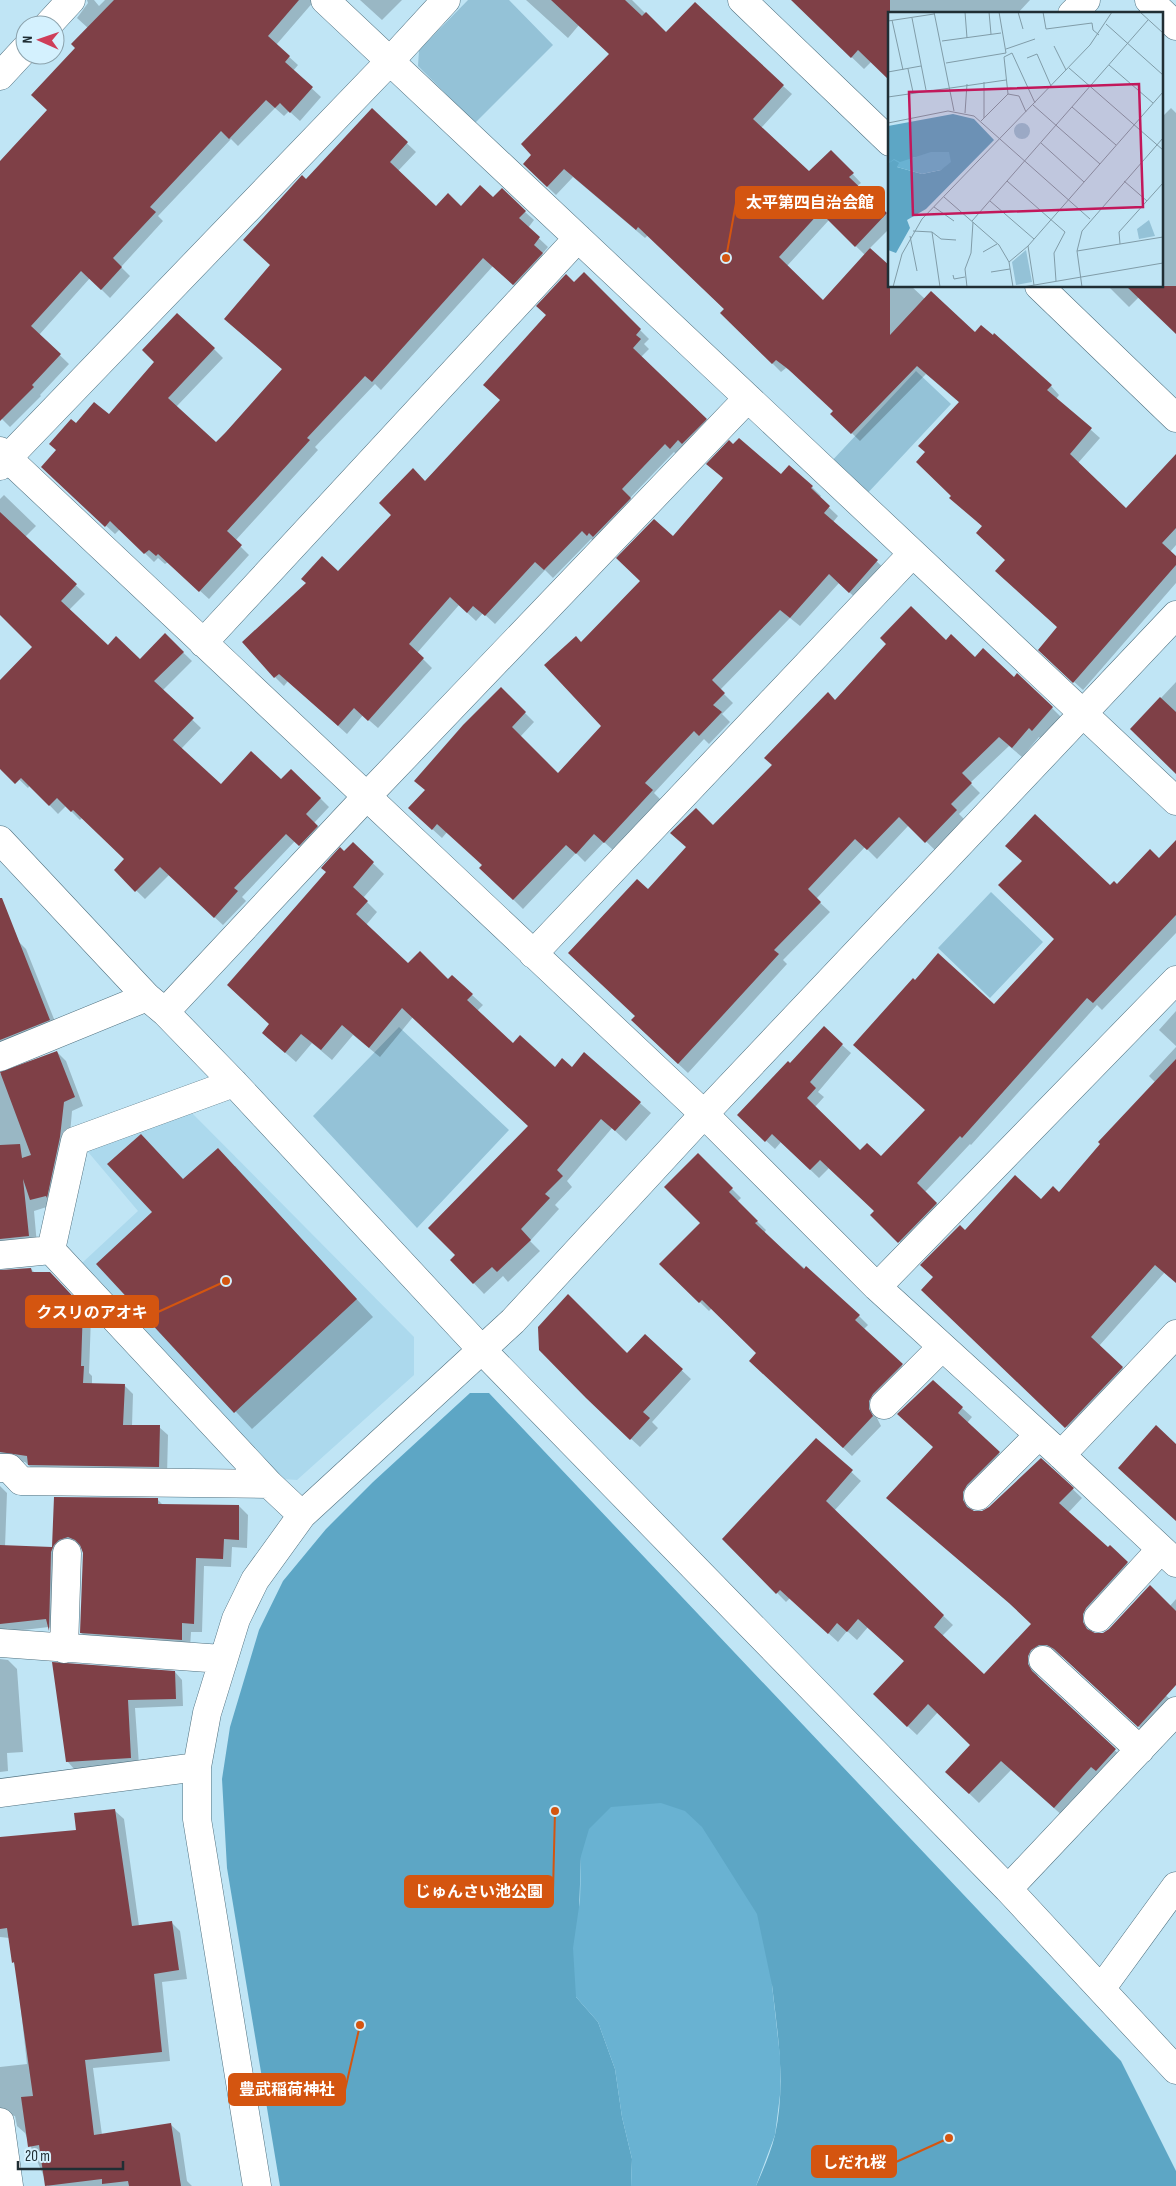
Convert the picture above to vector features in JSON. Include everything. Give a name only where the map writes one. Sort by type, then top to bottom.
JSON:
[{"type":"street","points":[[58,15],[72,0]]},
{"type":"street","points":[[326,0],[1176,801]]},
{"type":"street","points":[[446,0],[390,61],[2,458],[367,796],[704,1114],[878,1287],[1169,1556],[1098,1618]]},
{"type":"street","points":[[742,0],[888,140]]},
{"type":"street","points":[[1074,12],[1086,0]]},
{"type":"street","points":[[1149,0],[1161,12]]},
{"type":"street","points":[[1164,14],[1176,26]]},
{"type":"street","points":[[0,76],[15,60]]},
{"type":"street","points":[[203,643],[578,238]]},
{"type":"street","points":[[1041,288],[1176,418]]},
{"type":"street","points":[[0,1057],[156,1004],[367,796],[748,398]]},
{"type":"street","points":[[533,954],[912,554]]},
{"type":"street","points":[[257,2186],[197,1819],[197,1767],[207,1713],[222,1659],[236,1619],[255,1580],[302,1514],[520,1314],[704,1114],[1176,616]]},
{"type":"street","points":[[0,840],[234,1083],[482,1350],[1008,1889],[1176,2070]]},
{"type":"street","points":[[878,1287],[1176,980]]},
{"type":"street","points":[[51,1250],[75,1141],[234,1083]]},
{"type":"street","points":[[0,1255],[51,1250]]},
{"type":"street","points":[[51,1250],[269,1484],[302,1514]]},
{"type":"street","points":[[1061,1455],[1176,1334]]},
{"type":"street","points":[[884,1405],[942,1347]]},
{"type":"street","points":[[978,1496],[1039,1434]]},
{"type":"street","points":[[0,1468],[8,1468],[21,1481],[269,1484]]},
{"type":"street","points":[[64,1649],[67,1553]]},
{"type":"street","points":[[0,1643],[222,1659]]},
{"type":"street","points":[[1043,1660],[1140,1750]]},
{"type":"street","points":[[1008,1889],[1176,1711]]},
{"type":"street","points":[[0,1793],[197,1767]]},
{"type":"street","points":[[1101,1989],[1176,1886]]},
{"type":"street","points":[[0,2122],[2,2153],[9,2186]]},
{"type":"shaded area","points":[[468,0],[509,0],[553,45],[475,123],[418,66],[419,50]]},
{"type":"shaded area","points":[[916,371],[951,404],[864,497],[829,464]]},
{"type":"shaded area","points":[[991,892],[1043,942],[990,998],[938,948]]},
{"type":"shaded area","points":[[399,1027],[509,1130],[417,1228],[313,1116]]},
{"type":"shaded area","points":[[188,1109],[414,1337],[414,1375],[297,1480],[283,1479],[82,1263],[138,1211],[83,1146]]},
{"type":"shaded area","points":[[470,1393],[489,1393],[1121,2061],[1176,2171],[1176,2186],[756,2186],[767,2161],[775,2135],[780,2098],[780,2060],[772,1985],[581,1856],[576,1997],[598,2022],[615,2069],[622,2117],[632,2159],[631,2186],[280,2186],[227,1868],[222,1779],[230,1727],[259,1630],[283,1581],[326,1529],[373,1482]]},
{"type":"shaded area","points":[[661,1803],[685,1811],[702,1827],[757,1914],[772,1985],[780,2056],[780,2095],[775,2135],[756,2186],[631,2186],[632,2159],[622,2117],[615,2069],[598,2022],[576,1997],[573,1948],[580,1900],[581,1856],[589,1829],[611,1807]]},
{"type":"building","points":[[114,0],[299,0],[268,36],[290,56],[285,62],[313,87],[290,113],[280,103],[275,108],[266,100],[229,139],[221,131],[150,207],[156,212],[113,258],[122,267],[101,290],[81,271],[31,326],[61,354],[32,385],[34,387],[0,421],[0,161],[47,110],[31,95],[59,65],[65,65],[65,59],[75,48],[71,44]]},
{"type":"building","points":[[551,0],[625,0],[642,16],[646,12],[666,32],[695,2],[784,85],[753,119],[809,171],[831,150],[854,173],[849,177],[887,213],[855,247],[820,212],[779,257],[823,300],[870,248],[888,264],[890,335],[931,291],[975,332],[981,325],[993,335],[994,333],[1052,385],[1047,390],[1092,428],[1070,454],[1126,508],[1176,454],[1176,528],[1162,543],[1176,556],[1176,565],[1073,683],[1038,650],[1057,627],[995,571],[1005,560],[976,533],[982,526],[949,498],[951,496],[916,462],[925,452],[918,446],[959,402],[917,366],[851,434],[830,414],[833,411],[788,369],[776,360],[772,364],[720,313],[724,309],[638,227],[636,230],[564,169],[547,187],[523,164],[531,155],[521,144],[609,54]]},
{"type":"building","points":[[791,0],[890,0],[890,12],[888,12],[888,79],[858,50],[851,58]]},
{"type":"building","points":[[372,108],[408,142],[390,162],[436,206],[448,193],[461,206],[480,185],[493,197],[502,188],[526,211],[519,218],[540,237],[534,245],[543,253],[513,285],[483,258],[372,382],[365,376],[307,438],[310,440],[227,531],[242,545],[199,592],[158,554],[156,556],[149,550],[144,554],[110,521],[105,527],[41,467],[56,450],[49,444],[71,419],[76,423],[94,402],[109,414],[154,362],[142,350],[177,313],[215,348],[168,398],[216,442],[226,432],[282,369],[224,319],[270,265],[243,240],[302,175],[306,179]]},
{"type":"building","points":[[584,272],[641,329],[636,335],[641,339],[633,348],[707,419],[682,444],[678,440],[670,449],[665,444],[622,489],[631,498],[593,537],[589,533],[587,536],[582,531],[544,570],[535,562],[485,616],[473,606],[467,613],[450,597],[409,644],[424,658],[368,721],[354,708],[338,726],[279,674],[274,678],[242,642],[306,583],[301,579],[322,556],[338,571],[391,515],[379,503],[413,468],[425,481],[500,400],[483,385],[546,315],[536,306],[566,274],[574,282]]},
{"type":"building","points":[[1176,286],[1176,334],[1128,288]]},
{"type":"building","points":[[739,438],[781,474],[789,465],[813,486],[811,488],[830,506],[824,513],[878,560],[849,593],[829,574],[790,618],[780,610],[712,680],[725,693],[713,705],[722,712],[699,736],[694,731],[645,783],[653,790],[604,843],[594,834],[576,854],[566,845],[513,900],[479,868],[482,865],[437,824],[432,830],[408,808],[425,790],[414,781],[463,725],[501,687],[526,712],[512,727],[558,773],[601,726],[544,665],[576,636],[581,642],[640,581],[616,558],[654,519],[673,536],[723,478],[706,464],[729,440],[733,444]]},
{"type":"building","points":[[0,512],[77,584],[61,601],[108,645],[116,636],[140,659],[165,633],[184,652],[154,681],[194,718],[173,740],[221,784],[251,751],[281,779],[291,769],[321,798],[306,814],[318,826],[299,846],[286,834],[234,888],[238,891],[214,918],[160,867],[135,892],[114,870],[124,859],[73,810],[71,812],[57,798],[49,806],[21,778],[15,784],[0,769],[0,680],[32,647],[0,615]]},
{"type":"building","points":[[911,606],[946,640],[951,634],[975,657],[983,648],[1014,677],[1017,673],[1053,707],[1032,731],[1029,728],[1012,748],[999,737],[962,773],[972,783],[951,804],[957,810],[925,843],[899,817],[867,850],[855,839],[808,889],[821,902],[774,950],[779,954],[678,1064],[631,1020],[635,1016],[568,953],[637,879],[648,889],[686,847],[670,833],[696,808],[713,825],[772,765],[764,758],[828,692],[835,700],[886,644],[880,638]]},
{"type":"building","points":[[1160,697],[1176,712],[1176,774],[1130,729]]},
{"type":"building","points":[[1035,814],[1110,885],[1114,881],[1117,884],[1150,849],[1159,858],[1176,840],[1176,915],[1093,1003],[1087,998],[962,1138],[960,1136],[917,1183],[937,1203],[898,1243],[870,1215],[874,1211],[820,1160],[810,1170],[772,1134],[765,1142],[737,1115],[788,1061],[790,1063],[824,1026],[843,1044],[810,1082],[816,1088],[807,1098],[860,1150],[867,1143],[881,1156],[925,1110],[853,1045],[938,953],[994,1004],[1054,939],[998,885],[1022,861],[1005,846]]},
{"type":"building","points":[[353,842],[374,862],[353,887],[368,901],[356,914],[408,963],[420,951],[448,979],[452,975],[473,994],[467,1000],[513,1043],[520,1035],[555,1067],[562,1058],[572,1067],[584,1052],[641,1102],[615,1131],[601,1119],[557,1170],[563,1176],[545,1194],[550,1198],[521,1229],[531,1240],[497,1272],[492,1267],[473,1284],[450,1260],[455,1255],[428,1228],[528,1126],[402,1008],[369,1048],[342,1025],[321,1050],[301,1034],[285,1053],[262,1033],[269,1024],[227,985],[326,872],[321,868],[340,847],[344,851]]},
{"type":"building","points":[[0,898],[2,898],[50,1020],[0,1040]]},
{"type":"building","points":[[57,1051],[75,1097],[64,1102],[60,1137],[47,1198],[46,1196],[30,1200],[23,1179],[29,1236],[0,1239],[0,1145],[20,1144],[22,1158],[31,1155],[0,1072]]},
{"type":"building","points":[[1176,1059],[1176,1283],[1155,1265],[1091,1337],[1123,1367],[1065,1428],[921,1290],[933,1277],[920,1265],[960,1225],[965,1230],[1015,1175],[1041,1199],[1053,1186],[1059,1192],[1100,1144],[1098,1142]]},
{"type":"building","points":[[141,1134],[183,1179],[218,1148],[357,1299],[234,1413],[96,1264],[152,1212],[107,1164]]},
{"type":"building","points":[[698,1153],[733,1188],[729,1192],[758,1221],[755,1223],[804,1269],[806,1266],[860,1315],[855,1320],[903,1364],[873,1394],[869,1401],[869,1409],[873,1416],[843,1448],[749,1361],[756,1353],[702,1300],[699,1303],[659,1264],[700,1223],[664,1187]]},
{"type":"building","points":[[31,1268],[32,1272],[50,1272],[83,1307],[81,1366],[84,1366],[83,1383],[125,1384],[123,1425],[160,1425],[159,1467],[28,1465],[27,1456],[0,1452],[0,1270]]},
{"type":"building","points":[[568,1294],[627,1353],[645,1334],[683,1369],[643,1412],[650,1418],[630,1440],[539,1350],[538,1327]]},
{"type":"building","points":[[933,1380],[963,1407],[958,1413],[1000,1452],[967,1485],[963,1492],[963,1500],[967,1507],[974,1511],[982,1511],[989,1507],[1041,1458],[1074,1488],[1059,1503],[1108,1547],[1110,1545],[1128,1562],[1086,1608],[1083,1614],[1083,1622],[1087,1629],[1095,1633],[1103,1633],[1109,1629],[1150,1585],[1176,1611],[1176,1685],[1138,1727],[1054,1649],[1047,1645],[1039,1645],[1031,1650],[1028,1656],[1028,1664],[1032,1671],[1116,1749],[1096,1771],[1091,1767],[1054,1808],[1001,1761],[969,1794],[945,1772],[970,1745],[928,1704],[907,1727],[873,1694],[904,1661],[858,1619],[847,1632],[837,1623],[828,1634],[780,1590],[776,1594],[722,1539],[816,1438],[853,1470],[826,1501],[944,1615],[934,1627],[984,1674],[1031,1624],[886,1498],[933,1447],[897,1414]]},
{"type":"building","points":[[1156,1425],[1176,1444],[1176,1521],[1118,1468]]},
{"type":"building","points":[[54,1497],[158,1498],[158,1504],[239,1505],[239,1540],[224,1539],[223,1559],[196,1558],[194,1624],[182,1623],[182,1640],[80,1633],[83,1553],[80,1545],[68,1537],[59,1540],[51,1552],[49,1631],[46,1619],[0,1624],[0,1545],[52,1547]]},
{"type":"building","points":[[52,1662],[175,1671],[176,1699],[128,1700],[131,1758],[66,1762]]},
{"type":"building","points":[[115,1809],[132,1926],[172,1921],[179,1970],[154,1974],[162,2052],[85,2060],[94,2135],[171,2123],[181,2186],[129,2186],[128,2181],[102,2184],[102,2179],[45,2186],[39,2145],[28,2147],[21,2097],[33,2096],[14,1962],[12,1963],[7,1928],[0,1929],[0,1837],[76,1830],[74,1813]]},
{"type":"place","name":"太平第四自治会館","points":[[726,258]]},
{"type":"place","name":"クスリのアオキ","points":[[226,1281]]},
{"type":"place","name":"じゅんさい池公園","points":[[555,1811]]},
{"type":"place","name":"豊武稲荷神社","points":[[360,2025]]},
{"type":"place","name":"しだれ桜","points":[[949,2138]]}]
